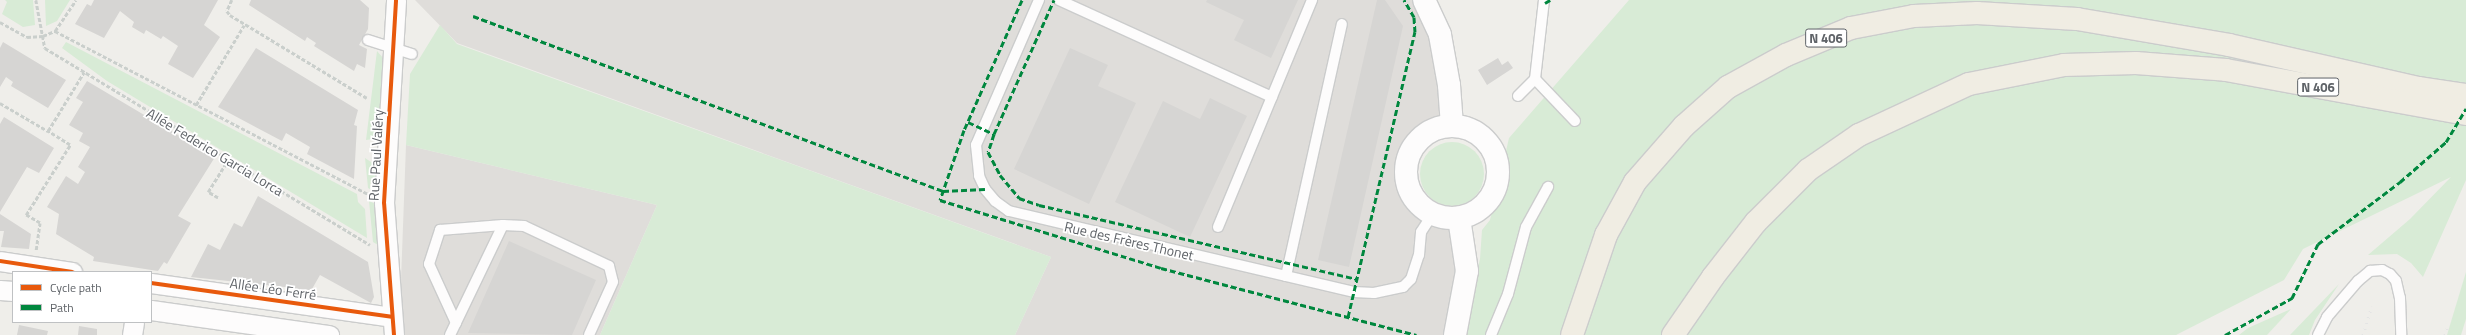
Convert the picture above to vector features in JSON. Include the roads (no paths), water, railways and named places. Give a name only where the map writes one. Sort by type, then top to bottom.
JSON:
[{"type":"highway","name":"N 406","points":[[1572,335],[1606,235],[1635,182],[1684,126],[1728,87],[1786,55],[1851,28],[1914,16],[1977,13],[2077,19],[2229,45],[2416,96],[2466,114]]},
{"type":"highway","name":"N 406","points":[[1673,335],[1713,277],[1756,222],[1808,170],[1859,135],[1969,84],[2064,66],[2136,62],[2226,70],[2416,96],[2466,95]]},
{"type":"main road","points":[[1424,0],[1440,35],[1449,86],[1452,126]]},
{"type":"main road","points":[[1452,126],[1472,131],[1487,142],[1495,158],[1498,177],[1493,193],[1481,208],[1459,218],[1447,219],[1432,214],[1416,202],[1407,185],[1406,166],[1411,150],[1422,137],[1438,128],[1452,126]]},
{"type":"main road","points":[[1455,335],[1467,271],[1459,218]]},
{"type":"street","name":"Rue Paul Valéry","points":[[393,326],[386,255],[384,203],[396,0]]},
{"type":"street","points":[[0,261],[64,271]]},
{"type":"street","name":"Allée Léo Ferré","points":[[152,283],[393,326]]},
{"type":"street","points":[[0,290],[12,292]]},
{"type":"street","points":[[152,310],[318,334]]},
{"type":"street","points":[[132,335],[134,323]]},
{"type":"lane","name":"Rue des Frères Thonet","points":[[1039,0],[976,144],[979,176],[995,201],[1009,211],[1035,219],[1354,292],[1374,293],[1403,287],[1411,279],[1419,255],[1421,232],[1432,214]]},
{"type":"lane","points":[[1059,0],[1272,97]]},
{"type":"lane","points":[[1218,227],[1312,0]]},
{"type":"lane","points":[[1518,96],[1534,78],[1545,3],[1544,0]]},
{"type":"lane","points":[[1286,276],[1342,24]]},
{"type":"lane","points":[[368,40],[412,54]]},
{"type":"lane","points":[[1534,78],[1575,121]]},
{"type":"lane","points":[[1491,335],[1508,294],[1526,227],[1548,187]]},
{"type":"lane","points":[[456,323],[429,264],[440,230],[503,225],[524,226],[609,266],[613,282],[590,335]]},
{"type":"lane","points":[[450,335],[503,225]]},
{"type":"lane","points":[[2318,335],[2327,317],[2358,281],[2370,272],[2382,270],[2390,274],[2396,281],[2400,298],[2401,335]]},
{"type":"railway","points":[[2363,335],[2372,306]]},
{"type":"railway","points":[[2445,335],[2448,326]]}]
